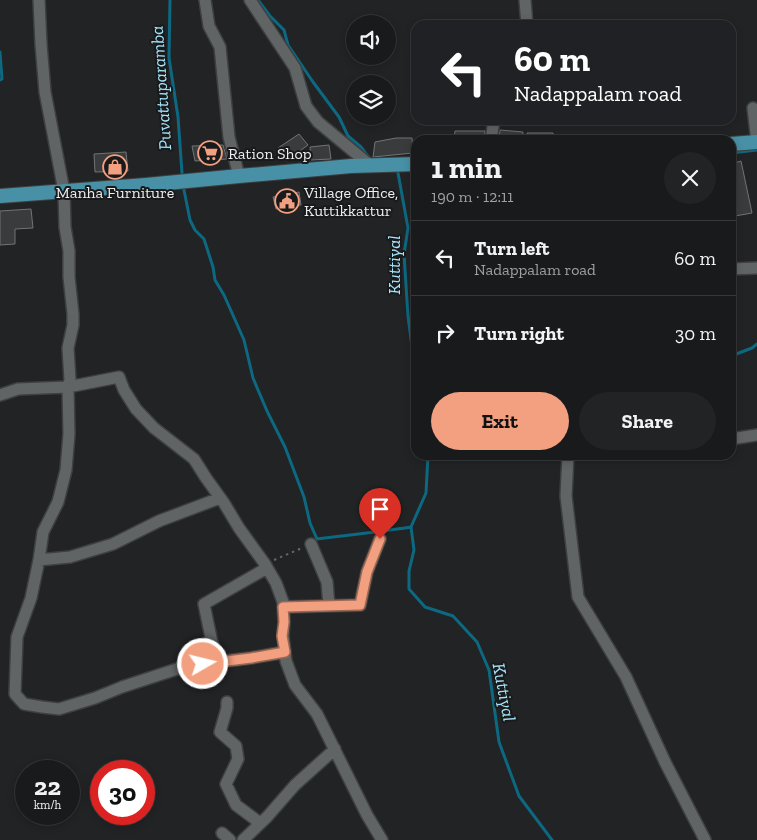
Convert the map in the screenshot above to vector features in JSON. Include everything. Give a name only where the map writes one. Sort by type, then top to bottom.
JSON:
[{"type":"main road","points":[[736,144],[757,142]]},
{"type":"main road","points":[[0,196],[239,176],[411,164]]},
{"type":"street","points":[[39,0],[45,92],[64,191],[73,326],[68,348],[70,380],[68,387],[69,434],[66,470],[58,502],[43,532],[31,598],[18,637],[15,694],[24,704],[59,709],[177,669],[285,652]]},
{"type":"street","points":[[205,0],[209,26],[220,47],[229,137],[239,176]]},
{"type":"street","points":[[250,0],[295,68],[306,106],[318,122],[371,166]]},
{"type":"street","points":[[525,0],[527,20]]},
{"type":"street","points":[[753,108],[757,142]]},
{"type":"street","points":[[736,269],[757,268]]},
{"type":"street","points":[[0,395],[18,389],[68,387],[118,377],[136,410],[154,428],[194,459],[266,566],[276,584],[283,602],[284,622],[282,636],[286,662],[295,685],[317,714],[367,815],[382,840]]},
{"type":"street","points":[[736,438],[757,436]]},
{"type":"street","points":[[568,460],[566,496],[578,597],[626,677],[665,762],[705,840]]},
{"type":"street","points":[[39,560],[70,557],[113,544],[159,521],[220,498]]},
{"type":"street","points":[[283,607],[360,605],[367,572],[380,539]]},
{"type":"street","points":[[311,544],[327,582],[329,606]]},
{"type":"street","points":[[216,662],[204,604],[266,566]]},
{"type":"street","points":[[227,702],[220,732],[236,746],[238,760],[226,784],[236,805],[260,823]]},
{"type":"street","points":[[243,840],[295,785],[335,750]]},
{"type":"path","points":[[266,566],[311,544]]},
{"type":"building","points":[[500,130],[523,132],[523,135],[500,135]]},
{"type":"building","points":[[455,131],[485,131],[485,135],[455,135]]},
{"type":"building","points":[[527,133],[553,133],[553,135],[527,135]]},
{"type":"building","points":[[299,134],[308,145],[286,161],[278,148]]},
{"type":"building","points":[[396,138],[411,138],[411,153],[373,157],[375,142]]},
{"type":"building","name":"Ration Shop","points":[[223,145],[227,159],[195,161],[192,146]]},
{"type":"building","points":[[329,145],[331,159],[311,160],[310,147]]},
{"type":"building","points":[[126,152],[128,171],[95,172],[94,154]]},
{"type":"building","points":[[741,161],[752,213],[736,216],[736,162]]},
{"type":"building","name":"Village Office, Kuttikkattur","points":[[299,192],[301,205],[276,209],[273,197]]},
{"type":"building","points":[[31,209],[33,228],[15,229],[15,244],[0,245],[0,211]]},
{"type":"waterway","name":"Puvattuparamba","points":[[170,0],[169,58],[178,117],[182,173]]},
{"type":"waterway","points":[[258,0],[284,30],[288,45],[339,117],[348,136],[361,147],[369,158]]},
{"type":"waterway","points":[[0,52],[2,79],[0,80]]},
{"type":"waterway","points":[[736,152],[757,150]]},
{"type":"waterway","name":"Kuttiyal","points":[[398,173],[408,228],[404,254],[411,339]]},
{"type":"waterway","points":[[183,185],[190,220],[195,230],[204,239],[215,280],[224,295],[244,340],[253,378],[285,447],[304,497],[310,523],[317,539],[411,527]]},
{"type":"waterway","points":[[736,354],[757,344]]},
{"type":"waterway","name":"Kuttiyal","points":[[428,460],[426,493],[411,527],[414,550],[409,571],[409,589],[425,607],[453,616],[477,642],[489,670],[499,742],[519,796],[552,840]]},
{"type":"place","name":"Ration Shop","points":[[210,153]]},
{"type":"place","name":"Manha Furniture","points":[[115,167]]},
{"type":"place","name":"Village Office, Kuttikkattur","points":[[287,201]]},
{"type":"route","points":[[203,664],[285,652],[282,636],[284,622],[283,607],[360,605],[367,572],[380,539]]}]
